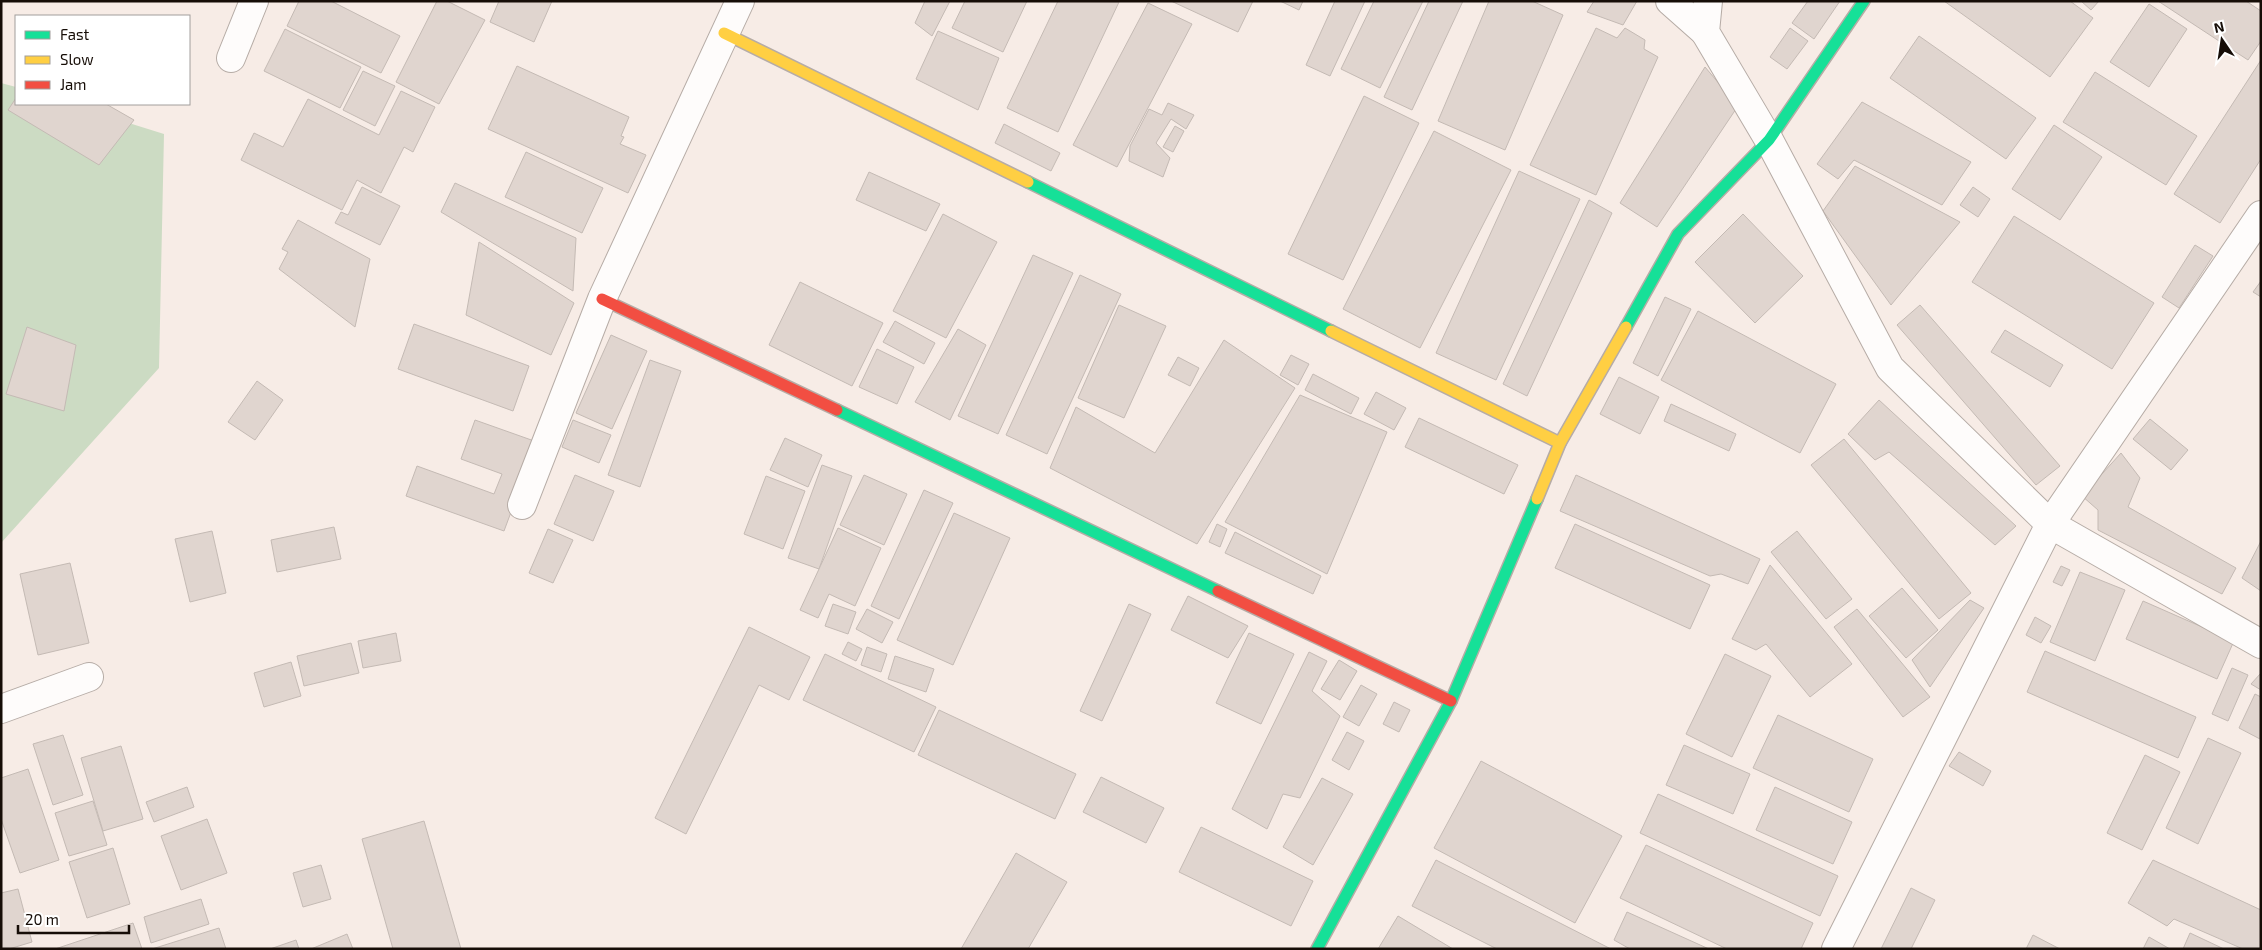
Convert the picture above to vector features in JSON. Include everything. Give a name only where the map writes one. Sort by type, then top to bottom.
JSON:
[{"type":"street","points":[[231,58],[254,1]]},
{"type":"street","points":[[522,505],[602,299],[740,1]]},
{"type":"street","points":[[1670,1],[1705,32],[1769,140],[1890,368],[2050,524],[2261,644]]},
{"type":"street","points":[[1705,32],[1708,1]]},
{"type":"street","points":[[1317,949],[1450,701],[1560,443],[1678,234],[1769,140],[1864,1]]},
{"type":"street","points":[[724,33],[1560,443]]},
{"type":"street","points":[[1836,949],[2050,524],[2261,215]]},
{"type":"street","points":[[602,299],[1450,701]]},
{"type":"street","points":[[1,709],[89,677]]},
{"type":"green space","points":[[1,83],[15,87],[15,105],[71,105],[164,134],[159,368],[1,543]]},
{"type":"building","points":[[299,1],[331,1],[400,36],[381,73],[287,26]]},
{"type":"building","points":[[437,1],[447,1],[485,20],[439,104],[396,82]]},
{"type":"building","points":[[499,1],[552,1],[534,42],[490,22]]},
{"type":"building","points":[[925,1],[950,1],[932,36],[915,23]]},
{"type":"building","points":[[965,1],[1027,1],[1003,52],[952,28]]},
{"type":"building","points":[[1058,1],[1119,2],[1058,132],[1007,108]]},
{"type":"building","points":[[1171,1],[1253,1],[1238,32]]},
{"type":"building","points":[[1280,1],[1303,1],[1299,10]]},
{"type":"building","points":[[1335,1],[1365,1],[1330,76],[1306,65]]},
{"type":"building","points":[[1374,1],[1423,1],[1380,88],[1341,69]]},
{"type":"building","points":[[1429,1],[1463,1],[1412,110],[1384,97]]},
{"type":"building","points":[[1489,1],[1532,1],[1563,15],[1505,150],[1438,121]]},
{"type":"building","points":[[1594,1],[1637,1],[1623,25],[1587,12]]},
{"type":"building","points":[[1808,1],[1840,1],[1814,39],[1792,23]]},
{"type":"building","points":[[1944,1],[2070,1],[2093,18],[2050,77]]},
{"type":"building","points":[[2081,1],[2099,1],[2091,10]]},
{"type":"building","points":[[2158,1],[2246,1],[2261,11],[2261,41],[2248,60]]},
{"type":"building","points":[[1148,3],[1192,24],[1117,167],[1073,145]]},
{"type":"building","points":[[2149,4],[2187,29],[2149,87],[2110,62]]},
{"type":"building","points":[[1596,28],[1617,38],[1625,28],[1645,40],[1644,49],[1658,57],[1596,195],[1530,165]]},
{"type":"building","points":[[1790,28],[1808,41],[1787,69],[1770,57]]},
{"type":"building","points":[[285,29],[361,67],[340,108],[264,71]]},
{"type":"building","points":[[938,31],[999,58],[978,110],[916,79]]},
{"type":"building","points":[[1919,36],[2036,118],[2006,159],[1890,78]]},
{"type":"building","points":[[2261,60],[2261,159],[2220,223],[2174,194]]},
{"type":"building","points":[[517,66],[629,117],[621,136],[624,137],[620,144],[646,155],[628,193],[488,129]]},
{"type":"building","points":[[1705,67],[1738,106],[1657,227],[1620,203]]},
{"type":"building","points":[[363,71],[395,86],[375,126],[343,110]]},
{"type":"building","points":[[2095,72],[2197,136],[2166,185],[2063,122]]},
{"type":"building","points":[[401,91],[435,107],[413,152],[404,147],[381,193],[357,180],[342,210],[241,160],[254,133],[283,147],[308,99],[379,135]]},
{"type":"building","points":[[1364,96],[1419,123],[1343,280],[1288,254]]},
{"type":"building","points":[[15,100],[15,105],[108,105],[134,120],[99,165],[8,110]]},
{"type":"building","points":[[1862,102],[1971,162],[1942,205],[1854,160],[1838,179],[1817,164]]},
{"type":"building","points":[[1168,103],[1194,115],[1186,129],[1171,119],[1156,143],[1170,158],[1163,177],[1129,161],[1130,146],[1149,109],[1162,115]]},
{"type":"building","points":[[1004,124],[1060,153],[1051,171],[995,143]]},
{"type":"building","points":[[2054,125],[2102,157],[2060,220],[2012,189]]},
{"type":"building","points":[[1175,126],[1184,131],[1173,152],[1163,147]]},
{"type":"building","points":[[1434,131],[1511,170],[1420,348],[1343,309]]},
{"type":"building","points":[[526,152],[603,188],[582,233],[505,197]]},
{"type":"building","points":[[1855,166],[1960,222],[1891,305],[1823,211]]},
{"type":"building","points":[[1519,171],[1580,199],[1496,380],[1436,353]]},
{"type":"building","points":[[869,172],[940,204],[926,231],[856,200]]},
{"type":"building","points":[[455,183],[576,238],[573,291],[441,212]]},
{"type":"building","points":[[362,187],[400,206],[380,245],[335,223],[341,212],[348,215]]},
{"type":"building","points":[[1973,187],[1990,199],[1978,217],[1960,205]]},
{"type":"building","points":[[1589,200],[1612,213],[1527,396],[1503,384]]},
{"type":"building","points":[[943,214],[997,242],[946,338],[893,311]]},
{"type":"building","points":[[1743,214],[1803,276],[1755,323],[1695,262]]},
{"type":"building","points":[[2014,216],[2154,303],[2112,369],[1972,282]]},
{"type":"building","points":[[298,220],[370,259],[355,327],[279,269],[288,252],[282,249]]},
{"type":"building","points":[[479,242],[574,303],[551,355],[466,315]]},
{"type":"building","points":[[2195,245],[2213,256],[2179,308],[2162,297]]},
{"type":"building","points":[[1033,255],[1073,273],[998,434],[958,416]]},
{"type":"building","points":[[1080,275],[1121,294],[1047,454],[1006,435]]},
{"type":"building","points":[[2261,281],[2261,297],[2253,292]]},
{"type":"building","points":[[800,282],[883,323],[852,386],[769,345]]},
{"type":"building","points":[[1665,297],[1691,309],[1658,376],[1633,363]]},
{"type":"building","points":[[1119,305],[1166,326],[1124,418],[1078,398]]},
{"type":"building","points":[[1920,305],[2060,466],[2036,485],[1897,325]]},
{"type":"building","points":[[1698,311],[1836,384],[1800,453],[1661,380]]},
{"type":"building","points":[[895,321],[935,343],[924,364],[883,342]]},
{"type":"building","points":[[414,324],[529,366],[513,411],[398,369]]},
{"type":"building","points":[[27,327],[76,345],[64,411],[6,394]]},
{"type":"building","points":[[958,329],[986,345],[950,420],[915,402]]},
{"type":"building","points":[[2005,330],[2063,365],[2050,387],[1991,352]]},
{"type":"building","points":[[611,335],[647,351],[612,429],[576,413]]},
{"type":"building","points":[[1224,340],[1295,388],[1197,544],[1050,468],[1076,407],[1155,453]]},
{"type":"building","points":[[877,349],[914,367],[897,404],[859,387]]},
{"type":"building","points":[[1291,355],[1309,364],[1298,385],[1280,375]]},
{"type":"building","points":[[1178,357],[1199,368],[1190,386],[1168,375]]},
{"type":"building","points":[[650,360],[681,371],[640,487],[608,475]]},
{"type":"building","points":[[1313,374],[1359,398],[1351,414],[1305,390]]},
{"type":"building","points":[[1619,377],[1659,397],[1640,434],[1600,414]]},
{"type":"building","points":[[257,381],[283,400],[255,440],[228,422]]},
{"type":"building","points":[[1376,392],[1406,408],[1394,430],[1364,414]]},
{"type":"building","points":[[1300,395],[1387,432],[1327,574],[1225,522]]},
{"type":"building","points":[[1879,400],[2016,526],[1995,545],[1889,452],[1875,460],[1848,434]]},
{"type":"building","points":[[1671,404],[1736,434],[1729,451],[1664,421]]},
{"type":"building","points":[[1419,418],[1518,465],[1504,494],[1405,447]]},
{"type":"building","points":[[2150,419],[2188,450],[2171,470],[2133,439]]},
{"type":"building","points":[[475,420],[537,442],[504,531],[406,496],[417,466],[494,494],[502,474],[461,459]]},
{"type":"building","points":[[573,420],[611,435],[599,463],[562,447]]},
{"type":"building","points":[[785,438],[822,455],[808,487],[770,470]]},
{"type":"building","points":[[1844,439],[1971,593],[1939,619],[1811,465]]},
{"type":"building","points":[[2121,453],[2140,478],[2128,507],[2236,568],[2222,594],[2098,530],[2098,510],[2082,496]]},
{"type":"building","points":[[822,465],[852,476],[819,569],[788,558]]},
{"type":"building","points":[[575,475],[614,491],[593,541],[554,524]]},
{"type":"building","points":[[864,475],[907,494],[884,545],[840,525]]},
{"type":"building","points":[[1576,475],[1760,559],[1748,584],[1721,574],[1710,576],[1560,511]]},
{"type":"building","points":[[766,476],[805,491],[783,549],[744,534]]},
{"type":"building","points":[[924,490],[953,503],[899,619],[871,606]]},
{"type":"building","points":[[954,513],[1010,538],[953,665],[897,640]]},
{"type":"building","points":[[1217,524],[1227,529],[1220,547],[1209,542]]},
{"type":"building","points":[[1575,524],[1710,585],[1690,629],[1555,568]]},
{"type":"building","points":[[334,527],[341,559],[277,572],[271,540]]},
{"type":"building","points":[[838,528],[881,548],[855,606],[829,594],[818,618],[800,610]]},
{"type":"building","points":[[548,529],[573,540],[553,583],[529,573]]},
{"type":"building","points":[[212,531],[226,593],[190,602],[175,539]]},
{"type":"building","points":[[1797,531],[1852,599],[1826,619],[1771,552]]},
{"type":"building","points":[[1235,532],[1321,576],[1313,594],[1225,553]]},
{"type":"building","points":[[2261,541],[2261,591],[2242,578]]},
{"type":"building","points":[[70,563],[89,643],[38,655],[20,574]]},
{"type":"building","points":[[1770,565],[1852,664],[1810,697],[1766,644],[1756,650],[1732,639]]},
{"type":"building","points":[[2061,566],[2070,570],[2062,586],[2053,582]]},
{"type":"building","points":[[2080,572],[2125,590],[2095,661],[2050,642]]},
{"type":"building","points":[[1902,588],[1938,630],[1906,658],[1869,616]]},
{"type":"building","points":[[1188,596],[1248,626],[1228,658],[1171,630]]},
{"type":"building","points":[[1970,600],[1984,608],[1930,687],[1912,660]]},
{"type":"building","points":[[2143,601],[2234,641],[2217,679],[2126,639]]},
{"type":"building","points":[[833,604],[856,612],[848,634],[825,626]]},
{"type":"building","points":[[1129,604],[1151,614],[1102,721],[1080,711]]},
{"type":"building","points":[[867,609],[893,622],[882,643],[856,629]]},
{"type":"building","points":[[1857,609],[1930,697],[1903,717],[1834,627]]},
{"type":"building","points":[[2035,617],[2051,626],[2041,643],[2026,635]]},
{"type":"building","points":[[749,627],[810,657],[789,700],[759,685],[686,834],[655,818]]},
{"type":"building","points":[[396,633],[401,661],[363,668],[358,641]]},
{"type":"building","points":[[1249,633],[1294,654],[1261,724],[1216,703]]},
{"type":"building","points":[[848,642],[862,649],[856,661],[842,654]]},
{"type":"building","points":[[351,643],[359,673],[304,686],[297,656]]},
{"type":"building","points":[[867,647],[887,654],[881,672],[861,665]]},
{"type":"building","points":[[2045,651],[2196,717],[2178,758],[2027,692]]},
{"type":"building","points":[[1309,652],[1327,661],[1312,691],[1340,716],[1300,798],[1283,794],[1267,829],[1232,809]]},
{"type":"building","points":[[825,654],[936,707],[914,752],[803,700]]},
{"type":"building","points":[[1725,654],[1771,676],[1732,757],[1686,734]]},
{"type":"building","points":[[895,656],[934,669],[926,692],[888,679]]},
{"type":"building","points":[[1339,660],[1357,671],[1340,700],[1321,689]]},
{"type":"building","points":[[291,662],[301,696],[264,707],[254,673]]},
{"type":"building","points":[[2232,668],[2248,675],[2228,721],[2212,714]]},
{"type":"building","points":[[2261,673],[2261,690],[2251,684]]},
{"type":"building","points":[[1361,685],[1377,694],[1359,726],[1343,717]]},
{"type":"building","points":[[2255,694],[2261,697],[2260,739],[2239,728]]},
{"type":"building","points":[[1394,702],[1410,710],[1399,732],[1383,724]]},
{"type":"building","points":[[939,710],[1076,774],[1055,819],[918,755]]},
{"type":"building","points":[[1778,715],[1873,759],[1849,812],[1753,768]]},
{"type":"building","points":[[1347,732],[1364,741],[1349,770],[1332,760]]},
{"type":"building","points":[[63,735],[83,795],[53,805],[33,744]]},
{"type":"building","points":[[2208,738],[2241,753],[2198,844],[2166,828]]},
{"type":"building","points":[[1684,745],[1750,774],[1733,814],[1666,785]]},
{"type":"building","points":[[121,746],[143,819],[103,831],[81,758]]},
{"type":"building","points":[[1959,752],[1991,771],[1983,786],[1949,766]]},
{"type":"building","points":[[2145,755],[2180,772],[2142,850],[2107,833]]},
{"type":"building","points":[[1481,761],[1622,836],[1575,923],[1434,848]]},
{"type":"building","points":[[28,769],[59,860],[20,873],[1,819],[1,778]]},
{"type":"building","points":[[1101,777],[1164,808],[1146,843],[1083,812]]},
{"type":"building","points":[[1322,778],[1353,794],[1313,865],[1283,847]]},
{"type":"building","points":[[187,787],[194,807],[154,822],[146,802]]},
{"type":"building","points":[[1775,787],[1852,822],[1833,864],[1756,830]]},
{"type":"building","points":[[1658,794],[1838,876],[1820,916],[1640,833]]},
{"type":"building","points":[[93,801],[107,845],[69,856],[55,813]]},
{"type":"building","points":[[207,819],[227,873],[181,890],[161,836]]},
{"type":"building","points":[[424,821],[461,949],[393,949],[362,839]]},
{"type":"building","points":[[1201,827],[1313,881],[1291,926],[1179,872]]},
{"type":"building","points":[[1646,845],[1813,923],[1801,949],[1727,949],[1620,898]]},
{"type":"building","points":[[113,848],[130,904],[87,918],[69,862]]},
{"type":"building","points":[[1016,853],[1067,882],[1028,949],[961,949]]},
{"type":"building","points":[[1436,860],[1611,949],[1497,949],[1412,906]]},
{"type":"building","points":[[2153,860],[2261,910],[2261,949],[2243,949],[2174,919],[2167,926],[2128,903]]},
{"type":"building","points":[[321,865],[331,899],[303,907],[293,873]]},
{"type":"building","points":[[1911,888],[1935,900],[1911,949],[1881,949]]},
{"type":"building","points":[[18,889],[32,942],[9,949],[1,949],[1,893]]},
{"type":"building","points":[[201,899],[209,924],[151,943],[144,917]]},
{"type":"building","points":[[1627,912],[1709,949],[1630,949],[1614,940]]},
{"type":"building","points":[[1398,916],[1453,949],[1378,949]]},
{"type":"building","points":[[133,923],[142,949],[55,949]]},
{"type":"building","points":[[219,928],[226,949],[152,949]]},
{"type":"building","points":[[2190,933],[2224,949],[2183,949]]},
{"type":"building","points":[[347,934],[353,949],[311,949]]},
{"type":"building","points":[[2033,935],[2060,949],[2026,949]]},
{"type":"building","points":[[2149,937],[2170,949],[2143,949]]},
{"type":"building","points":[[296,940],[299,949],[270,949]]},
{"type":"traffic: fast","points":[[1626,327],[1678,234],[1769,140],[1864,1]]},
{"type":"traffic: fast","points":[[1028,182],[1331,331]]},
{"type":"traffic: fast","points":[[837,410],[1218,591]]},
{"type":"traffic: fast","points":[[1317,949],[1451,701],[1537,499]]},
{"type":"traffic: slow","points":[[724,33],[1028,182]]},
{"type":"traffic: slow","points":[[1537,499],[1560,443],[1626,327]]},
{"type":"traffic: slow","points":[[1331,331],[1560,443]]},
{"type":"traffic: jam","points":[[602,299],[837,410]]},
{"type":"traffic: jam","points":[[1218,591],[1451,701]]}]
